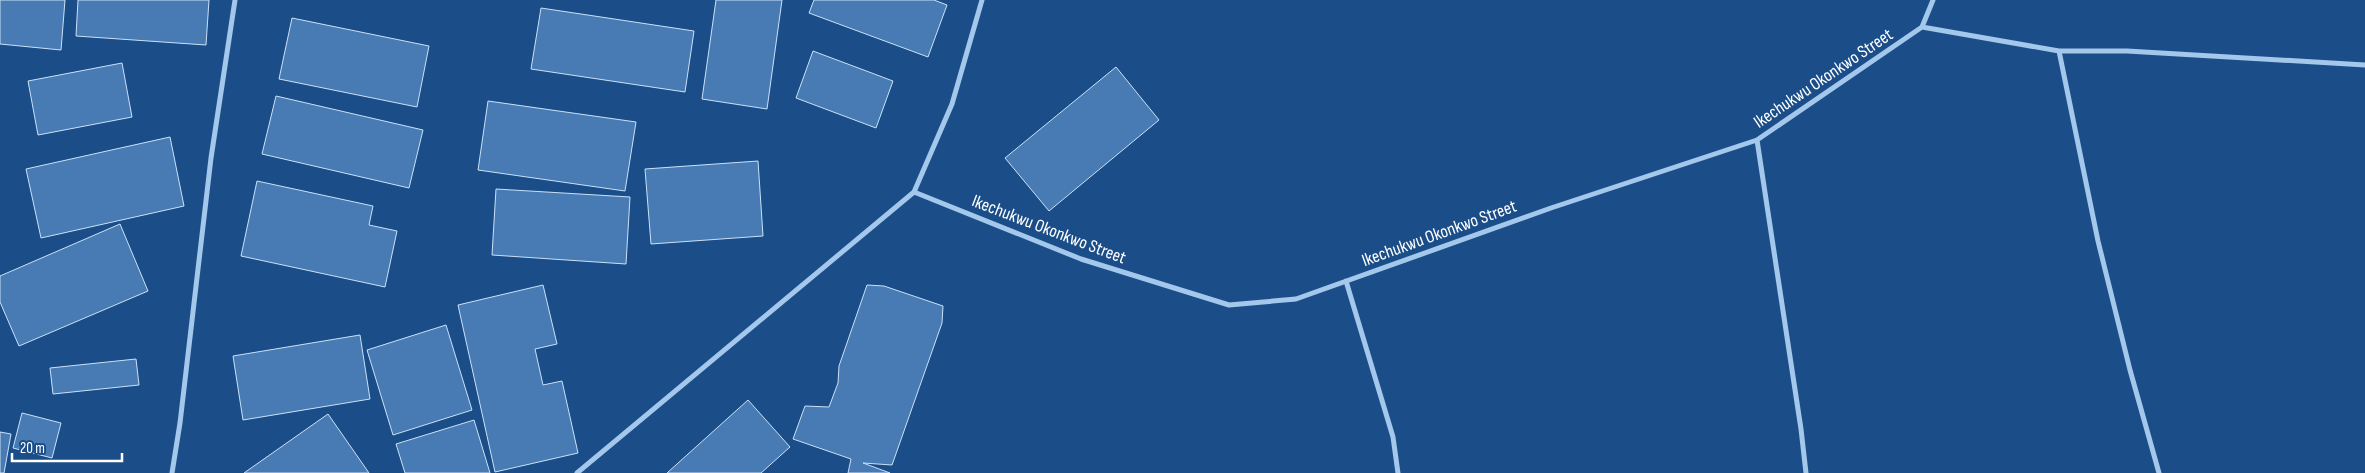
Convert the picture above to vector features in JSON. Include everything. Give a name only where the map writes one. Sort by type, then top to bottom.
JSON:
[{"type":"street","points":[[172,473],[180,423],[211,158],[235,0]]},
{"type":"street","points":[[577,473],[914,192],[952,104],[982,0]]},
{"type":"street","points":[[1933,0],[1922,27],[2059,51],[2127,51],[2365,65]]},
{"type":"street","name":"Ikechukwu Okonkwo Street","points":[[914,192],[1081,259],[1229,305],[1296,299],[1551,208],[1757,140],[1922,27]]},
{"type":"street","points":[[2059,51],[2098,241],[2130,370],[2159,473]]},
{"type":"street","points":[[1757,140],[1806,473]]},
{"type":"street","points":[[1346,281],[1393,438],[1398,473]]},
{"type":"building","points":[[0,0],[65,0],[61,50],[0,44]]},
{"type":"building","points":[[78,0],[209,0],[206,45],[76,36]]},
{"type":"building","points":[[716,0],[782,0],[767,109],[702,99]]},
{"type":"building","points":[[814,0],[934,0],[947,5],[928,57],[809,13]]},
{"type":"building","points":[[541,8],[694,31],[685,92],[531,69]]},
{"type":"building","points":[[292,18],[429,46],[417,107],[279,79]]},
{"type":"building","points":[[813,51],[893,81],[876,128],[796,98]]},
{"type":"building","points":[[122,63],[132,117],[38,135],[28,81]]},
{"type":"building","points":[[1116,67],[1159,120],[1049,211],[1005,158]]},
{"type":"building","points":[[276,96],[423,130],[409,188],[262,154]]},
{"type":"building","points":[[488,101],[636,122],[625,191],[478,170]]},
{"type":"building","points":[[170,137],[184,206],[41,238],[26,169]]},
{"type":"building","points":[[758,161],[763,236],[651,244],[645,169]]},
{"type":"building","points":[[257,181],[373,206],[369,225],[397,231],[385,287],[241,256]]},
{"type":"building","points":[[496,189],[630,197],[626,264],[492,255]]},
{"type":"building","points":[[120,224],[148,291],[19,346],[0,302],[0,276]]},
{"type":"building","points":[[543,285],[557,344],[535,349],[543,385],[562,381],[578,453],[495,472],[458,305]]},
{"type":"building","points":[[867,285],[884,286],[943,306],[942,323],[892,465],[863,463],[890,473],[848,473],[851,459],[793,439],[805,406],[829,407],[838,383],[839,366]]},
{"type":"building","points":[[446,325],[472,410],[393,435],[367,350]]},
{"type":"building","points":[[360,335],[370,399],[243,420],[233,356]]},
{"type":"building","points":[[136,359],[139,385],[53,394],[50,368]]},
{"type":"building","points":[[748,400],[790,447],[761,473],[667,473]]},
{"type":"building","points":[[22,413],[61,423],[52,458],[13,448]]},
{"type":"building","points":[[328,414],[369,473],[244,473]]},
{"type":"building","points":[[474,420],[490,473],[405,473],[396,444]]},
{"type":"building","points":[[0,432],[11,434],[4,473],[0,473]]}]
